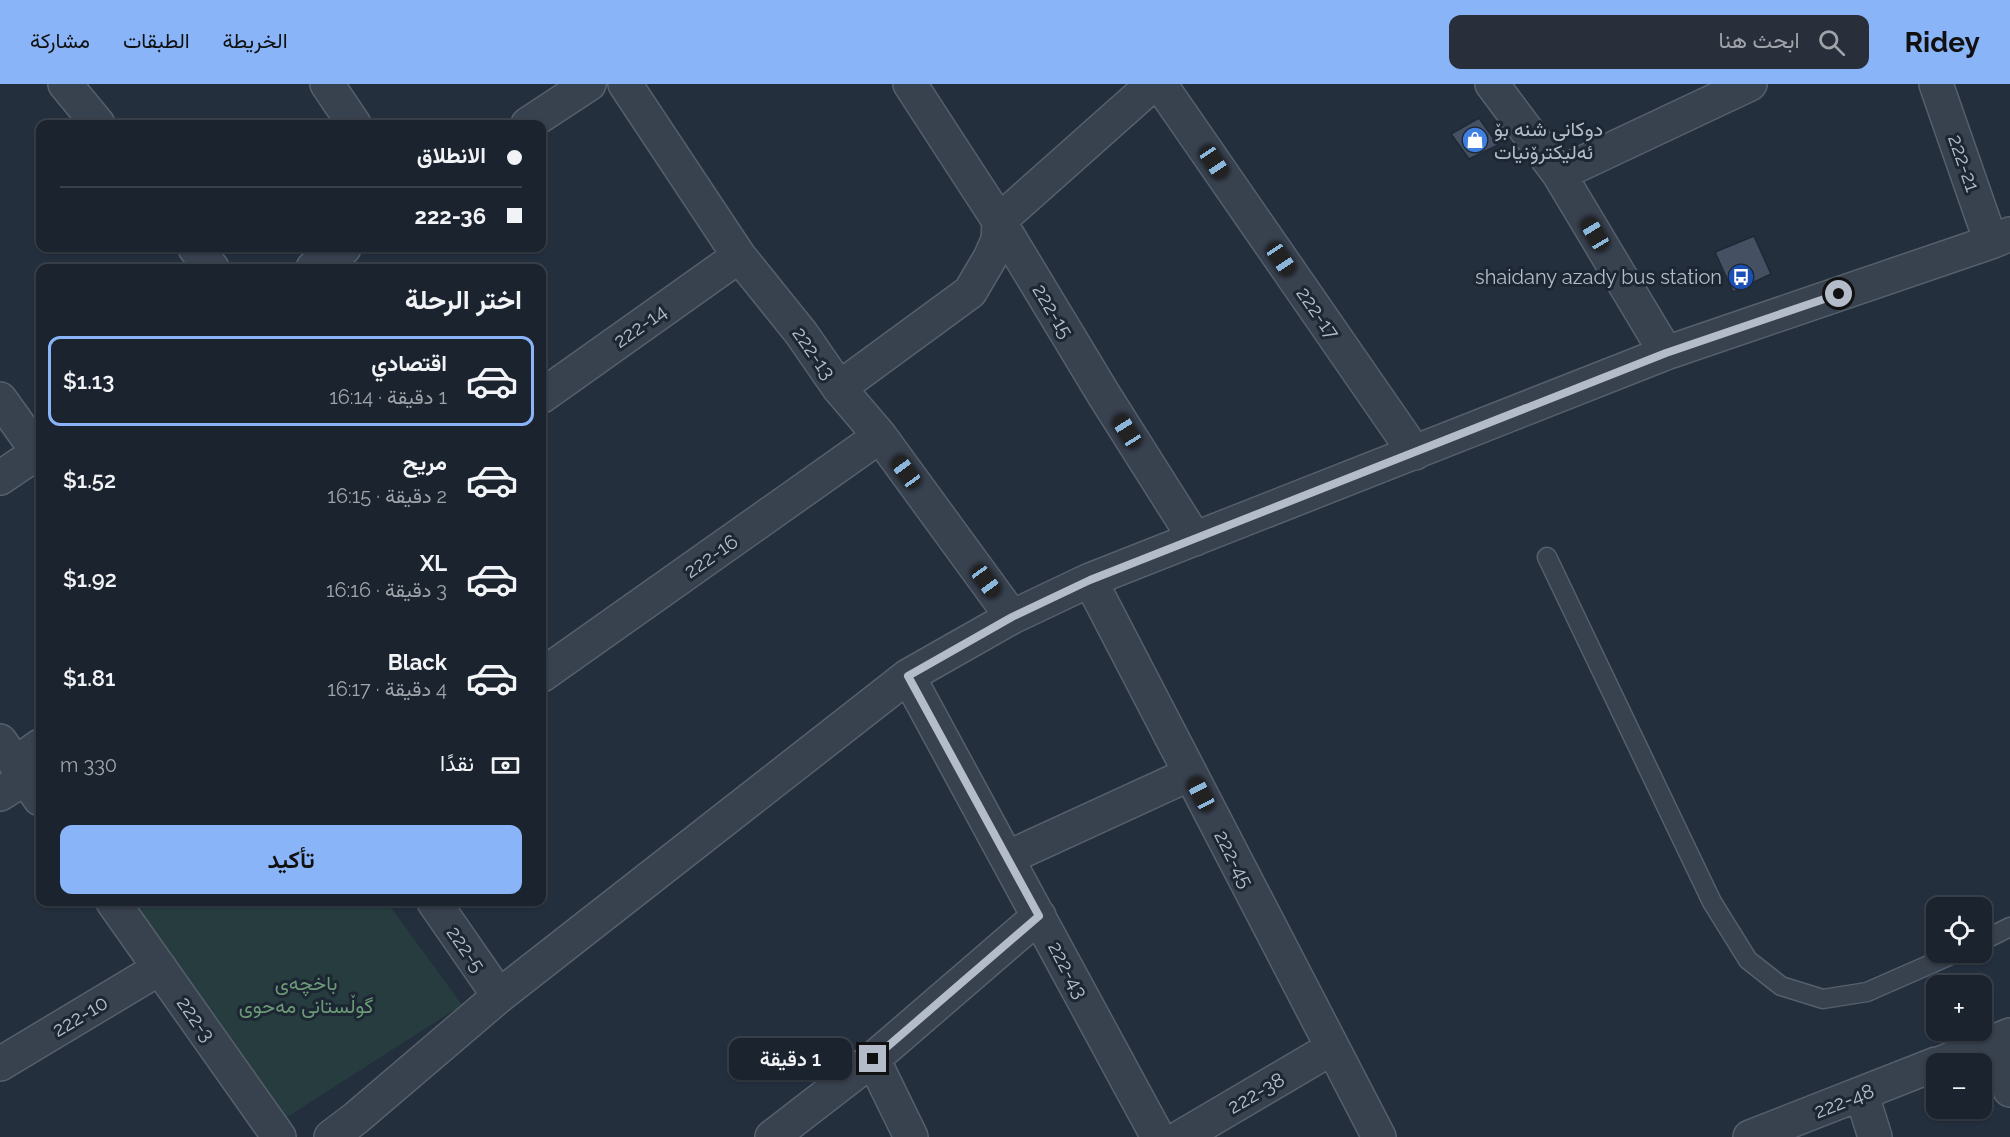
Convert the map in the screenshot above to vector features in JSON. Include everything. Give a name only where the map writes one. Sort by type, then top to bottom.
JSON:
[{"type":"street","points":[[65,84],[95,120]]},
{"type":"street","points":[[327,84],[351,120]]},
{"type":"street","points":[[534,120],[589,84]]},
{"type":"street","name":"222-13","points":[[624,84],[739,256],[801,333],[839,388],[880,436],[1012,617]]},
{"type":"street","name":"222-15","points":[[910,84],[999,221],[1195,539]]},
{"type":"street","points":[[839,388],[970,292],[998,240],[999,221],[1154,84]]},
{"type":"street","name":"222-17","points":[[1160,84],[1415,453]]},
{"type":"street","points":[[1492,84],[1559,174],[1666,353]]},
{"type":"street","points":[[1559,174],[1750,84]]},
{"type":"street","name":"222-21","points":[[1936,84],[2000,238]]},
{"type":"street","points":[[351,1131],[499,996],[908,676],[1012,617],[1090,580],[1666,353],[2000,238]]},
{"type":"street","points":[[198,252],[209,264]]},
{"type":"street","points":[[319,264],[338,252]]},
{"type":"street","name":"222-14","points":[[546,393],[739,256]]},
{"type":"street","points":[[0,399],[36,448]]},
{"type":"street","name":"222-16","points":[[546,672],[880,436]]},
{"type":"street","points":[[0,478],[36,454]]},
{"type":"street","name":"222-45","points":[[1090,580],[1379,1137]]},
{"type":"street","name":"222-43","points":[[908,676],[1158,1137]]},
{"type":"street","points":[[1007,858],[1190,774]]},
{"type":"street","name":"222-3","points":[[116,906],[279,1137]]},
{"type":"street","name":"222-5","points":[[437,906],[499,996]]},
{"type":"street","points":[[772,1137],[873,1059],[1039,916]]},
{"type":"street","name":"222-10","points":[[0,1064],[160,968]]},
{"type":"street","points":[[2002,1038],[2010,1090]]},
{"type":"street","name":"222-48","points":[[1965,1053],[2002,1038]]},
{"type":"street","name":"222-38","points":[[1181,1137],[1332,1048]]},
{"type":"street","points":[[873,1059],[911,1137]]},
{"type":"street","name":"222-48","points":[[1750,1137],[1926,1069]]},
{"type":"street","points":[[1862,1095],[1875,1137]]},
{"type":"lane","points":[[1547,557],[1712,902],[1748,960],[1781,986],[1822,999],[1867,992],[1933,963]]},
{"type":"lane","points":[[1992,936],[2010,927]]},
{"type":"green space","name":"باخچەی گوڵستانی مەحوی","points":[[131,906],[390,906],[462,1005],[281,1121]]},
{"type":"building","name":"دوکانی شنە بۆ ئەلیکترۆنیات","points":[[1479,118],[1498,145],[1469,159],[1451,134]]},
{"type":"building","points":[[1754,236],[1771,274],[1733,292],[1715,252]]},
{"type":"place","name":"دوکانی شنە بۆ ئەلیکترۆنیات","points":[[1475,140]]},
{"type":"place","name":"shaidany azady bus station","points":[[1741,277]]},
{"type":"route","points":[[873,1059],[1039,916],[908,676],[1012,617],[1090,580],[1666,353],[1839,294]]}]
